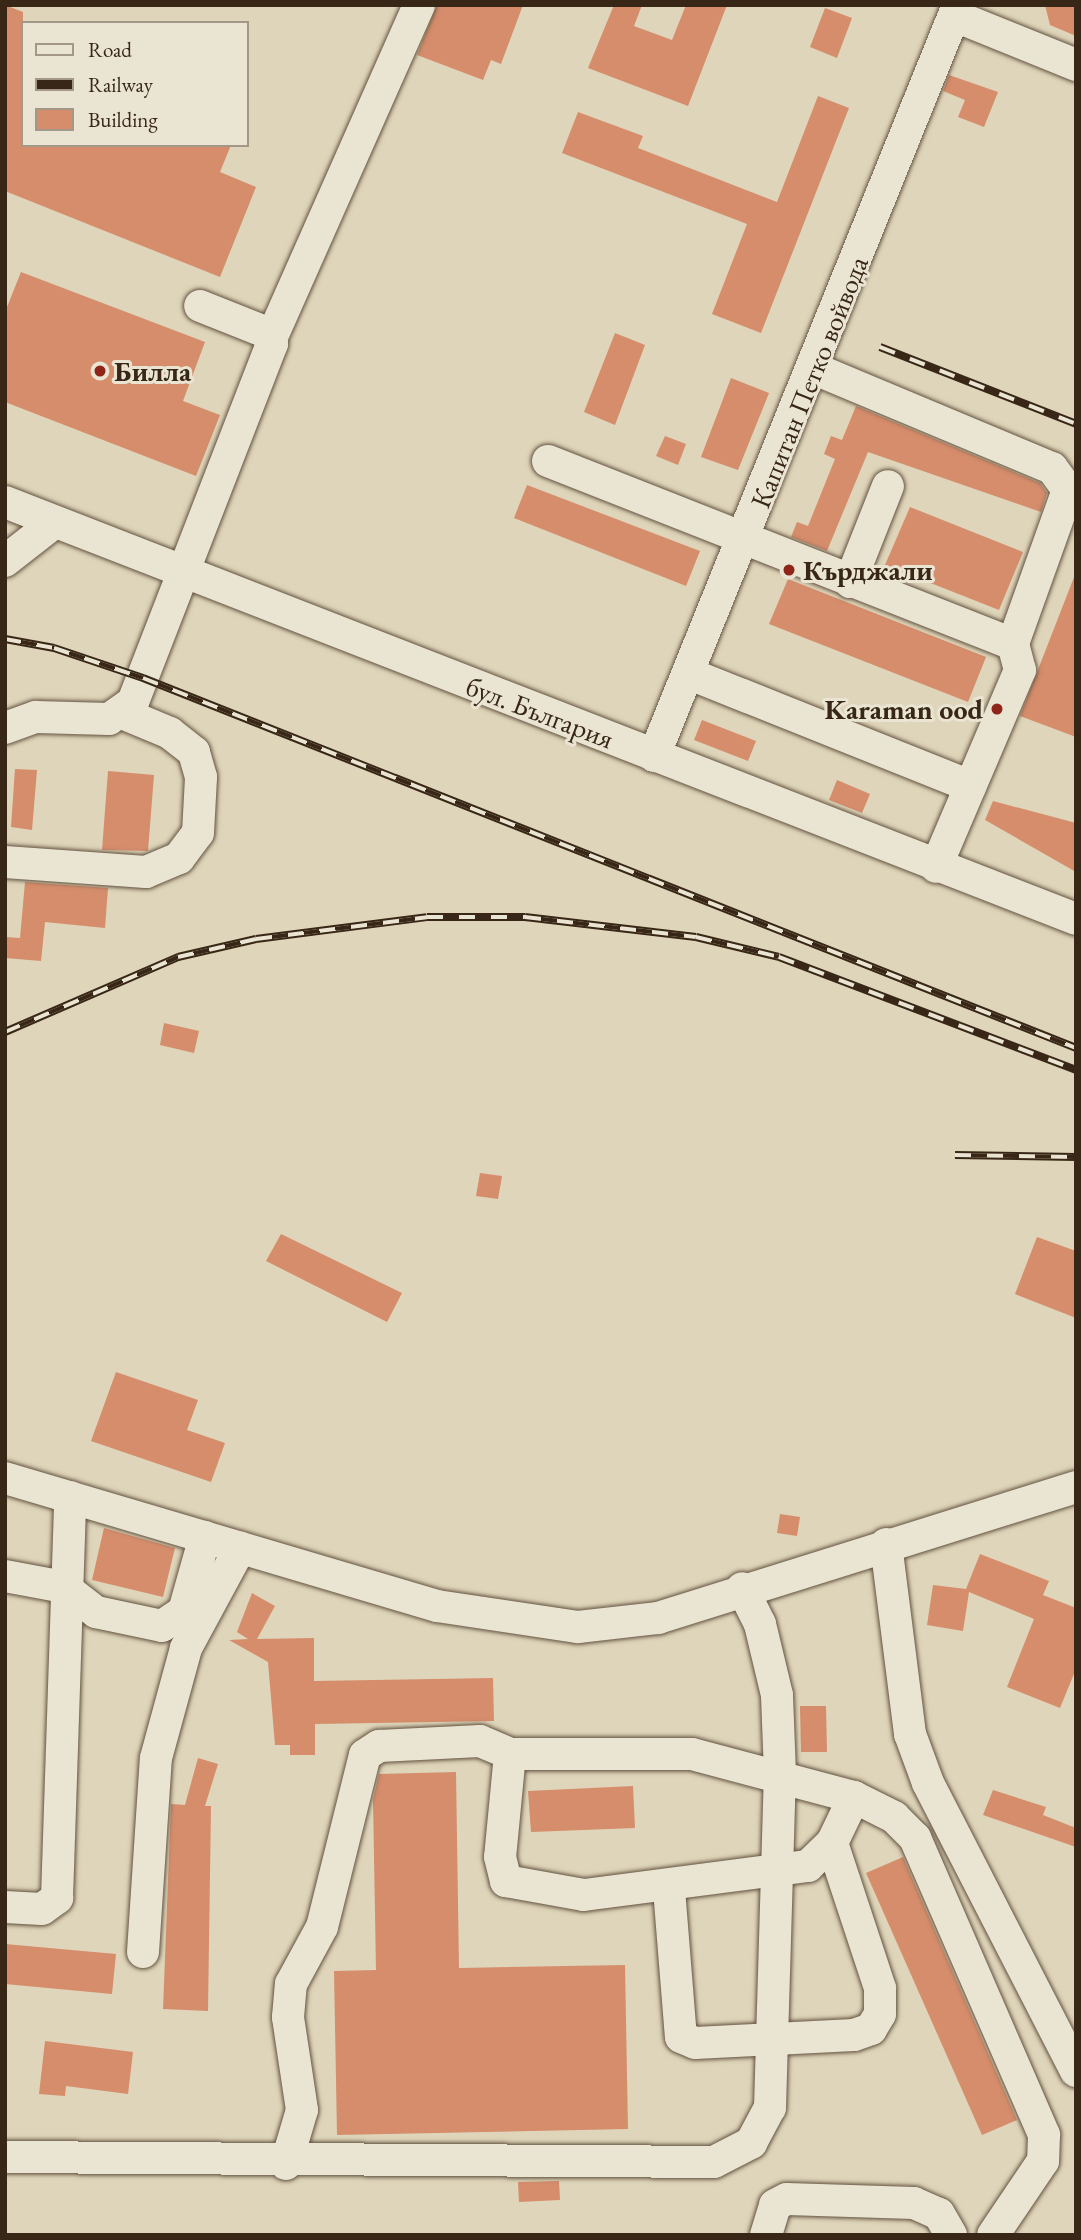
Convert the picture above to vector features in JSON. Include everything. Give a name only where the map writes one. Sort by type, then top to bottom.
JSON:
[{"type":"street","points":[[5,728],[36,717],[109,719],[122,713],[133,702],[186,573],[271,339],[419,5]]},
{"type":"street","points":[[956,11],[1076,65]]},
{"type":"street","name":"Капитан Петко войвода","points":[[654,756],[816,369],[956,11]]},
{"type":"street","points":[[200,306],[271,339]]},
{"type":"street","points":[[816,369],[1062,478],[1069,500],[1013,644],[1020,670],[936,867]]},
{"type":"street","points":[[548,461],[744,542],[1013,644]]},
{"type":"street","points":[[850,582],[888,486]]},
{"type":"street","name":"бул. България","points":[[5,502],[936,867],[1076,919]]},
{"type":"street","points":[[5,561],[55,522]]},
{"type":"street","points":[[690,674],[970,786]]},
{"type":"street","points":[[5,862],[146,872],[179,859],[198,833],[201,776],[194,752],[170,733],[122,713]]},
{"type":"street","points":[[5,1479],[437,1606],[578,1627],[658,1618],[742,1588],[1076,1487]]},
{"type":"street","points":[[5,1907],[42,1909],[57,1898],[64,1587],[70,1497]]},
{"type":"street","points":[[5,1576],[64,1587],[96,1612],[162,1626],[184,1611],[205,1537]]},
{"type":"street","points":[[886,1544],[910,1734],[928,1783],[1076,2071]]},
{"type":"street","points":[[144,1952],[156,1758],[186,1648],[240,1548]]},
{"type":"street","points":[[5,2157],[286,2164],[714,2162],[751,2143],[770,2108],[781,1874],[780,1774],[777,1695],[760,1624],[742,1588]]},
{"type":"street","points":[[286,2164],[302,2110],[288,2017],[292,1984],[322,1927],[359,1765],[379,1746],[480,1741],[510,1754],[692,1754],[780,1774],[854,1797],[894,1817],[915,1838],[1044,2135],[1043,2161],[993,2235]]},
{"type":"street","points":[[510,1754],[500,1857],[506,1881],[584,1895],[668,1889],[781,1874],[808,1866],[832,1843],[854,1797]]},
{"type":"street","points":[[668,1889],[681,2036],[695,2043],[854,2035],[871,2029],[880,2014],[880,1988],[832,1843]]},
{"type":"street","points":[[765,2235],[775,2205],[787,2199],[914,2203],[939,2214],[951,2235]]},
{"type":"building","points":[[5,5],[23,12],[21,147],[230,147],[220,172],[256,187],[220,277],[5,191]]},
{"type":"building","points":[[437,5],[523,5],[501,64],[491,60],[483,80],[417,55]]},
{"type":"building","points":[[614,5],[642,5],[634,26],[672,40],[686,5],[727,5],[688,106],[588,68]]},
{"type":"building","points":[[1045,5],[1076,5],[1076,36],[1050,25]]},
{"type":"building","points":[[825,8],[852,18],[837,58],[810,47]]},
{"type":"building","points":[[949,75],[998,92],[984,127],[958,117],[965,100],[943,91]]},
{"type":"building","points":[[818,96],[849,108],[761,333],[712,314],[747,224],[562,153],[578,112],[643,136],[638,148],[777,202]]},
{"type":"building","name":"Билла","points":[[21,272],[205,342],[183,401],[220,415],[196,476],[5,402],[5,312]]},
{"type":"building","points":[[615,333],[645,345],[615,425],[584,412]]},
{"type":"building","points":[[731,378],[769,393],[738,470],[701,457]]},
{"type":"building","points":[[856,406],[1040,483],[1047,493],[1041,512],[868,452],[827,551],[791,537],[797,522],[808,526],[835,459],[824,454],[831,436],[842,440]]},
{"type":"building","points":[[665,436],[686,444],[678,465],[656,456]]},
{"type":"building","points":[[527,485],[700,551],[686,586],[514,518]]},
{"type":"building","points":[[910,507],[1023,552],[999,610],[885,565]]},
{"type":"building","points":[[1076,572],[1076,737],[1020,716]]},
{"type":"building","points":[[788,579],[986,657],[968,702],[769,624]]},
{"type":"building","points":[[702,720],[756,741],[748,761],[694,740]]},
{"type":"building","points":[[15,769],[37,770],[32,830],[11,827]]},
{"type":"building","points":[[108,771],[154,775],[148,851],[102,850]]},
{"type":"building","points":[[837,780],[870,794],[862,813],[829,800]]},
{"type":"building","points":[[993,801],[1076,823],[1076,872],[985,820]]},
{"type":"building","points":[[25,882],[108,888],[105,928],[45,922],[41,961],[5,958],[5,937],[20,938]]},
{"type":"building","points":[[164,1023],[199,1031],[194,1053],[160,1045]]},
{"type":"building","points":[[480,1173],[502,1176],[498,1199],[476,1196]]},
{"type":"building","points":[[281,1234],[402,1293],[387,1322],[266,1261]]},
{"type":"building","points":[[1037,1237],[1076,1251],[1076,1318],[1015,1294]]},
{"type":"building","points":[[116,1372],[198,1400],[187,1430],[225,1443],[211,1482],[91,1441]]},
{"type":"building","points":[[780,1514],[800,1517],[797,1536],[777,1533]]},
{"type":"building","points":[[104,1528],[175,1548],[163,1597],[92,1580]]},
{"type":"building","points":[[980,1554],[1049,1581],[1043,1595],[1076,1608],[1076,1669],[1060,1708],[1007,1687],[1034,1619],[969,1592],[963,1631],[927,1625],[933,1585],[966,1589]]},
{"type":"building","points":[[252,1593],[275,1606],[257,1639],[314,1638],[314,1681],[493,1678],[494,1721],[315,1724],[315,1755],[290,1755],[290,1745],[275,1745],[268,1662],[229,1640],[248,1639],[237,1632]]},
{"type":"building","points":[[800,1706],[826,1706],[827,1752],[801,1752]]},
{"type":"building","points":[[198,1758],[218,1764],[205,1806],[211,1806],[208,2011],[163,2009],[171,1804],[185,1805]]},
{"type":"building","points":[[456,1772],[459,1968],[625,1965],[628,2129],[337,2135],[334,1971],[376,1970],[373,1800],[379,1774]]},
{"type":"building","points":[[633,1786],[635,1828],[531,1832],[528,1791]]},
{"type":"building","points":[[993,1790],[1046,1807],[1043,1815],[1076,1828],[1076,1847],[983,1815]]},
{"type":"building","points":[[903,1857],[1017,2120],[982,2135],[866,1873]]},
{"type":"building","points":[[5,1944],[116,1954],[112,1994],[5,1984]]},
{"type":"building","points":[[45,2041],[133,2052],[128,2094],[66,2086],[65,2096],[39,2094]]},
{"type":"building","points":[[559,2181],[560,2200],[519,2202],[518,2182]]},
{"type":"railway","points":[[880,347],[1076,424]]},
{"type":"railway","points":[[5,639],[54,648],[143,678],[1076,1048]]},
{"type":"railway","points":[[5,1032],[178,957],[256,939],[427,917],[525,917],[696,937],[779,957],[1076,1070]]},
{"type":"railway","points":[[955,1155],[1076,1157]]},
{"type":"place","name":"Билла","points":[[100,371]]},
{"type":"place","name":"Кърджали","points":[[789,570]]},
{"type":"place","name":"Karaman ood","points":[[997,709]]}]
